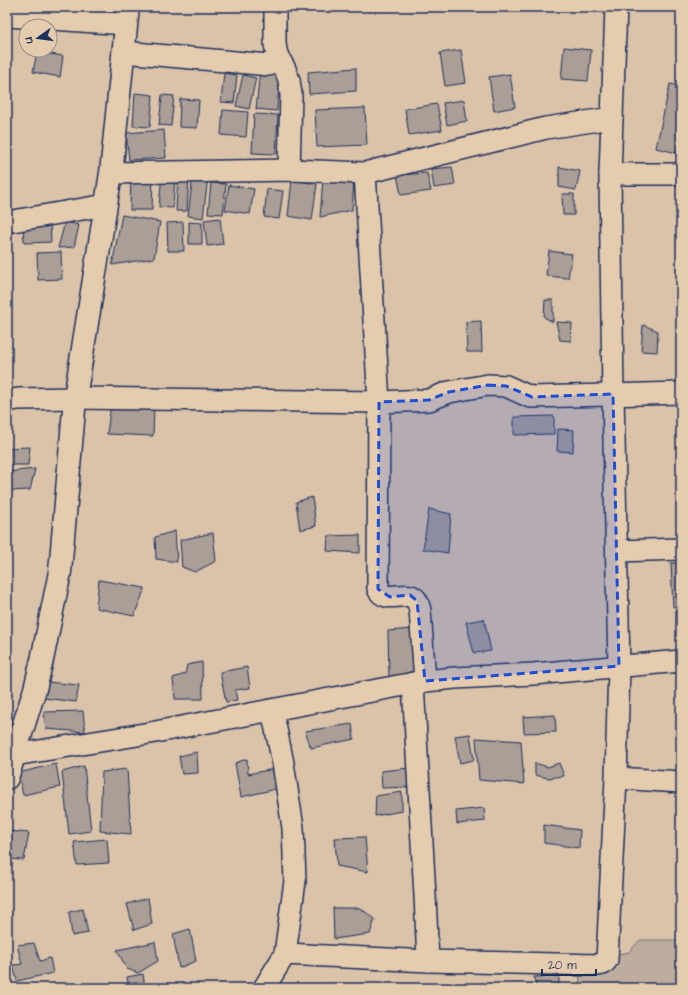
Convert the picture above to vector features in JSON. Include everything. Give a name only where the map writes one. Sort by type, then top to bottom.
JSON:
[{"type":"street","points":[[276,7],[275,44],[277,55],[289,80],[289,170]]},
{"type":"street","points":[[285,954],[428,961],[598,965],[603,964],[606,961],[608,951],[616,778],[619,666],[610,174],[616,7]]},
{"type":"street","points":[[7,16],[127,15],[111,173],[75,398],[60,572],[35,689],[7,778]]},
{"type":"street","points":[[123,52],[269,65],[273,62],[277,55]]},
{"type":"street","points":[[111,173],[289,170],[365,174],[546,128],[612,118]]},
{"type":"street","points":[[365,174],[378,402],[378,589],[380,593],[390,597],[410,595],[417,601],[420,610],[419,682],[428,961]]},
{"type":"street","points":[[610,174],[681,174]]},
{"type":"street","points":[[7,222],[106,205]]},
{"type":"street","points":[[7,401],[75,398],[378,402],[429,400],[449,392],[488,385],[506,386],[532,397],[681,393]]},
{"type":"street","points":[[617,551],[681,550]]},
{"type":"street","points":[[14,755],[150,732],[419,682],[681,661]]},
{"type":"street","points":[[264,988],[285,954],[295,880],[293,828],[283,763],[272,710]]},
{"type":"street","points":[[616,778],[681,782]]},
{"type":"highlighted area","points":[[488,385],[506,386],[532,397],[613,394],[619,666],[425,681],[417,601],[410,595],[390,597],[378,589],[379,402],[429,400],[449,392]]},
{"type":"shaded area","points":[[640,940],[681,940],[681,988],[579,988],[581,962],[629,952]]},
{"type":"shaded area","points":[[332,983],[347,988],[298,988],[299,987]]},
{"type":"building","points":[[564,47],[591,50],[588,81],[561,79]]},
{"type":"building","points":[[461,50],[466,83],[445,86],[440,53]]},
{"type":"building","points":[[58,55],[63,56],[60,77],[33,72],[36,58],[58,58]]},
{"type":"building","points":[[356,68],[356,91],[309,94],[308,72]]},
{"type":"building","points":[[260,70],[280,71],[277,111],[256,109]]},
{"type":"building","points":[[224,73],[237,75],[234,103],[221,102]]},
{"type":"building","points":[[510,74],[515,107],[494,111],[489,77]]},
{"type":"building","points":[[243,75],[256,78],[249,109],[236,106]]},
{"type":"building","points":[[670,84],[681,86],[681,154],[656,148]]},
{"type":"building","points":[[135,93],[153,95],[150,127],[133,126]]},
{"type":"building","points":[[162,95],[174,96],[171,126],[159,125]]},
{"type":"building","points":[[180,99],[199,100],[197,128],[179,127]]},
{"type":"building","points":[[464,100],[467,121],[447,125],[443,103]]},
{"type":"building","points":[[437,104],[442,130],[409,135],[405,109]]},
{"type":"building","points":[[365,108],[367,145],[317,147],[315,110]]},
{"type":"building","points":[[223,110],[248,112],[246,137],[221,135]]},
{"type":"building","points":[[254,114],[278,115],[276,154],[252,153]]},
{"type":"building","points":[[164,130],[166,158],[129,160],[126,133]]},
{"type":"building","points":[[7,159],[9,159],[9,197],[7,197]]},
{"type":"building","points":[[452,167],[455,185],[434,188],[431,169]]},
{"type":"building","points":[[559,167],[580,171],[576,190],[559,187]]},
{"type":"building","points":[[427,173],[431,191],[401,195],[397,175]]},
{"type":"building","points":[[162,174],[175,176],[173,208],[159,207]]},
{"type":"building","points":[[178,174],[189,175],[187,211],[176,211]]},
{"type":"building","points":[[193,175],[208,177],[203,218],[188,216]]},
{"type":"building","points":[[131,176],[153,176],[152,210],[130,210]]},
{"type":"building","points":[[323,179],[354,181],[352,210],[320,217]]},
{"type":"building","points":[[292,180],[317,184],[312,220],[288,216]]},
{"type":"building","points":[[211,183],[226,184],[223,214],[208,213]]},
{"type":"building","points":[[229,185],[254,189],[250,214],[225,210]]},
{"type":"building","points":[[267,189],[283,191],[279,219],[264,217]]},
{"type":"building","points":[[562,194],[574,194],[574,215],[563,215]]},
{"type":"building","points":[[122,215],[160,222],[154,258],[112,265]]},
{"type":"building","points":[[220,218],[223,244],[207,246],[204,220]]},
{"type":"building","points":[[65,222],[79,225],[74,247],[58,248]]},
{"type":"building","points":[[183,222],[184,251],[168,251],[167,223]]},
{"type":"building","points":[[189,222],[202,223],[202,244],[189,244]]},
{"type":"building","points":[[50,223],[51,242],[24,243],[23,224]]},
{"type":"building","points":[[681,238],[681,261],[679,261],[678,239]]},
{"type":"building","points":[[549,251],[572,254],[568,278],[546,276]]},
{"type":"building","points":[[61,252],[62,279],[38,280],[37,253]]},
{"type":"building","points":[[545,300],[553,300],[553,322],[544,317]]},
{"type":"building","points":[[481,321],[482,352],[467,352],[466,322]]},
{"type":"building","points":[[556,322],[572,323],[571,341],[560,340]]},
{"type":"building","points":[[643,325],[658,331],[657,352],[641,351]]},
{"type":"building","points":[[111,404],[154,407],[153,436],[107,434]]},
{"type":"building","points":[[554,416],[554,434],[514,435],[514,417]]},
{"type":"building","points":[[558,429],[574,430],[573,452],[557,451]]},
{"type":"building","points":[[30,447],[28,465],[7,465],[7,448]]},
{"type":"building","points":[[35,469],[30,490],[7,491],[7,472]]},
{"type":"building","points":[[312,497],[316,526],[300,530],[296,502]]},
{"type":"building","points":[[429,509],[451,514],[448,553],[423,549]]},
{"type":"building","points":[[175,531],[177,562],[156,559],[155,537]]},
{"type":"building","points":[[213,533],[216,561],[195,572],[182,567],[180,540]]},
{"type":"building","points":[[360,535],[360,553],[327,551],[328,536]]},
{"type":"building","points":[[7,558],[10,559],[7,575]]},
{"type":"building","points":[[671,563],[681,563],[681,606],[673,607]]},
{"type":"building","points":[[99,580],[145,588],[134,616],[96,608]]},
{"type":"building","points":[[484,619],[491,651],[474,653],[466,622]]},
{"type":"building","points":[[412,629],[414,675],[389,679],[388,631]]},
{"type":"building","points":[[202,662],[203,699],[175,699],[173,678],[185,674],[187,665]]},
{"type":"building","points":[[247,667],[250,688],[235,690],[237,700],[226,702],[220,672]]},
{"type":"building","points":[[47,682],[79,685],[76,702],[44,698]]},
{"type":"building","points":[[83,711],[85,732],[46,729],[44,712]]},
{"type":"building","points":[[555,715],[556,732],[524,733],[523,717]]},
{"type":"building","points":[[352,724],[354,739],[311,748],[305,731]]},
{"type":"building","points":[[470,734],[474,760],[460,763],[455,736]]},
{"type":"building","points":[[476,738],[521,741],[524,784],[479,780]]},
{"type":"building","points":[[197,752],[198,773],[182,774],[179,756]]},
{"type":"building","points":[[247,759],[248,774],[274,769],[276,789],[241,797],[235,763]]},
{"type":"building","points":[[535,763],[548,767],[559,763],[564,776],[548,778],[535,775]]},
{"type":"building","points":[[56,764],[60,787],[23,795],[18,773]]},
{"type":"building","points":[[84,766],[91,831],[69,834],[62,772]]},
{"type":"building","points":[[409,768],[412,787],[382,788],[381,771]]},
{"type":"building","points":[[127,769],[131,834],[100,831],[102,772]]},
{"type":"building","points":[[402,792],[402,811],[375,816],[376,796]]},
{"type":"building","points":[[484,808],[485,821],[457,824],[456,811]]},
{"type":"building","points":[[544,825],[580,830],[579,848],[544,843]]},
{"type":"building","points":[[7,831],[29,833],[24,860],[7,859]]},
{"type":"building","points":[[365,837],[368,872],[337,866],[335,838]]},
{"type":"building","points":[[107,839],[109,863],[77,865],[74,842]]},
{"type":"building","points":[[148,898],[152,924],[134,930],[127,904]]},
{"type":"building","points":[[333,908],[360,908],[375,919],[370,934],[334,939]]},
{"type":"building","points":[[83,909],[88,933],[72,936],[69,912]]},
{"type":"building","points":[[190,929],[196,961],[179,968],[173,934]]},
{"type":"building","points":[[155,942],[158,961],[138,973],[127,969],[117,950]]},
{"type":"building","points":[[34,943],[40,961],[50,958],[53,973],[17,981],[13,965],[22,964],[17,945]]},
{"type":"building","points":[[143,974],[145,988],[129,988],[127,977]]},
{"type":"building","points":[[559,976],[559,988],[536,988],[534,977]]}]
